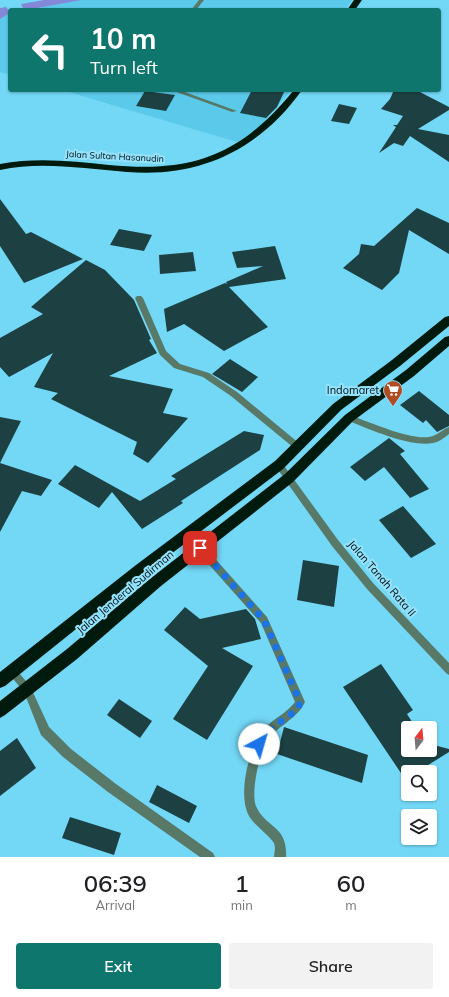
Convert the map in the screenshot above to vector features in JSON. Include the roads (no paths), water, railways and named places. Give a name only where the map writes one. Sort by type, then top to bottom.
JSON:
[{"type":"highway","name":"Jalan Sultan Hasanudin","points":[[0,167],[27,162],[46,162],[157,170],[186,167],[203,163],[241,145],[257,134],[274,119],[296,92]]},
{"type":"highway","name":"Jalan Jenderal Sudirman","points":[[0,681],[146,565],[279,465],[337,407],[396,363],[449,320]]},
{"type":"highway","name":"Jalan Jenderal Sudirman","points":[[0,710],[72,654],[156,582],[289,478],[349,418],[410,372],[449,340]]},
{"type":"street","points":[[195,8],[202,0]]},
{"type":"street","points":[[180,92],[234,110]]},
{"type":"street","points":[[139,298],[163,353],[177,366],[206,374],[234,394],[298,446]]},
{"type":"street","points":[[349,418],[403,436],[417,439],[432,440],[449,430]]},
{"type":"street","name":"Jalan Tanah Rata II","points":[[279,465],[335,543],[370,586],[449,670]]},
{"type":"street","points":[[200,548],[264,620],[300,702],[298,709],[273,727],[259,744],[251,785],[250,804],[255,814],[280,840],[282,849],[280,857]]},
{"type":"street","points":[[12,671],[27,689],[46,731],[67,753],[112,788],[209,857]]},
{"type":"place","name":"Indomaret","points":[[393,407]]}]
